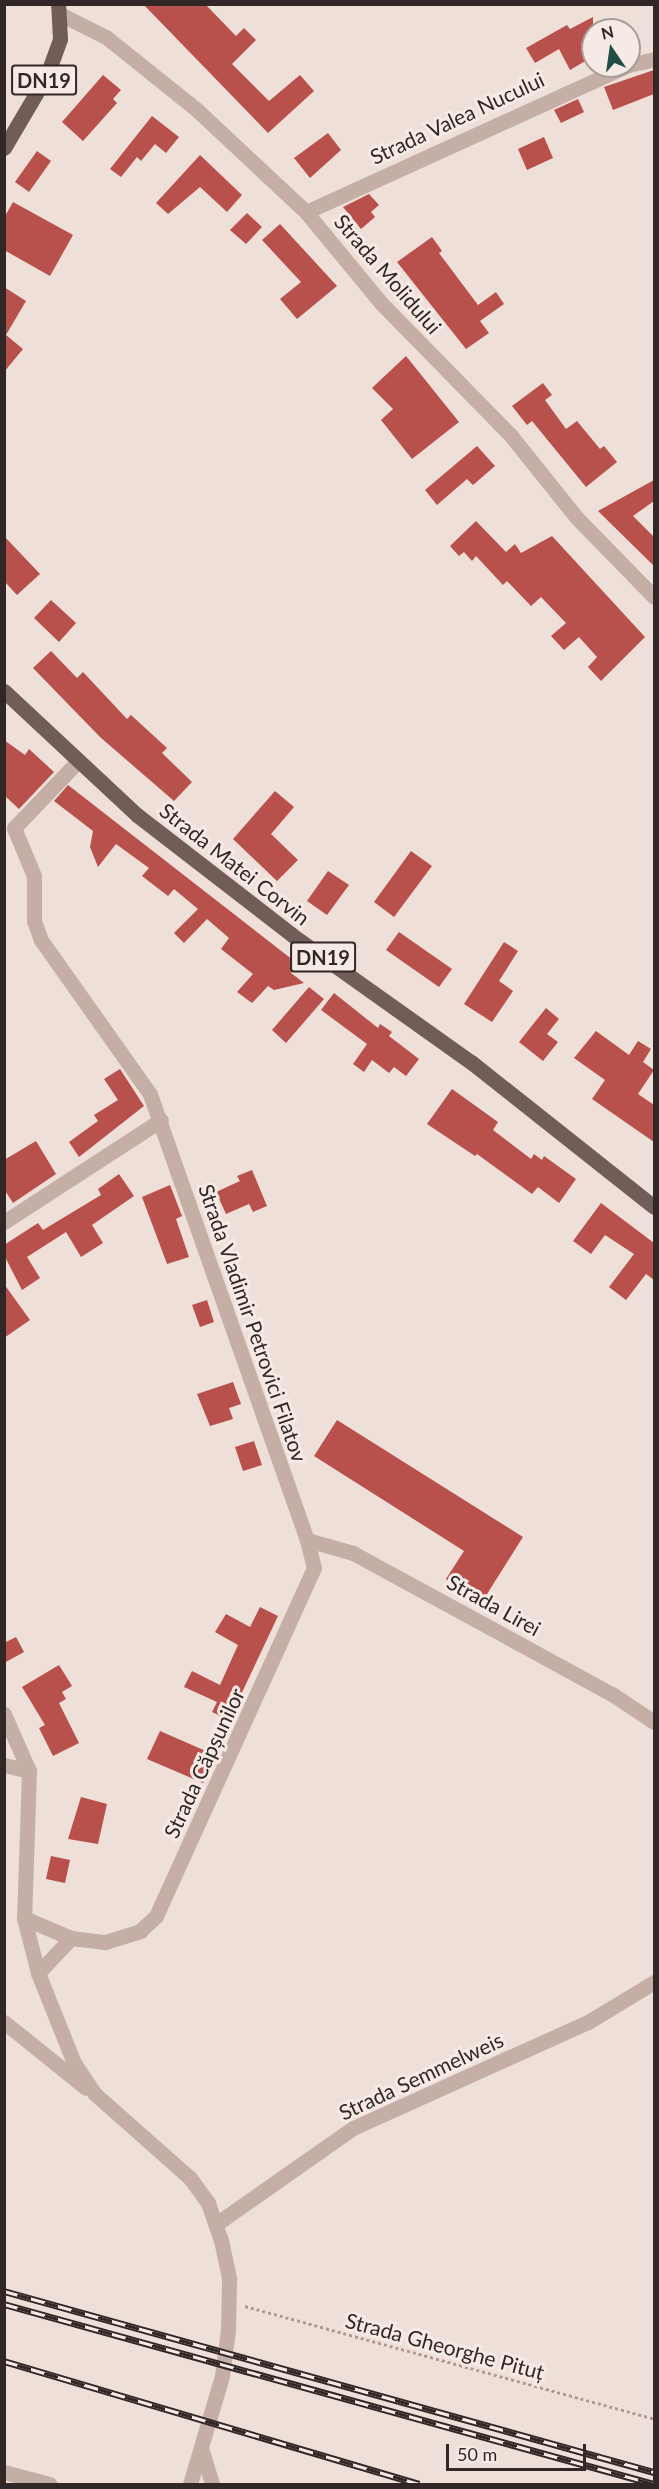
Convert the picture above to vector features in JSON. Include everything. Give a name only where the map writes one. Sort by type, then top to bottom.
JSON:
[{"type":"main road","name":"DN19","points":[[4,148],[47,75],[60,39],[59,9]]},
{"type":"main road","name":"Strada Matei Corvin","points":[[4,692],[77,762],[137,815],[291,934],[471,1062],[654,1207]]},
{"type":"street","name":"Strada Molidului","points":[[59,9],[106,37],[197,110],[306,212],[381,303],[512,437],[577,518],[654,597]]},
{"type":"street","name":"Strada Valea Nucului","points":[[306,212],[602,78]]},
{"type":"street","name":"Strada Vladimir Petrovici Filatov","points":[[77,762],[14,828],[34,876],[34,921],[41,940],[138,1072],[161,1120],[255,1400],[307,1539]]},
{"type":"street","points":[[4,1222],[161,1120]]},
{"type":"street","name":"Strada Lirei","points":[[307,1539],[353,1553],[612,1694],[654,1722]]},
{"type":"street","name":"Strada Căpșunilor","points":[[71,1938],[117,1940],[140,1931],[156,1916],[310,1580],[314,1568],[307,1539]]},
{"type":"street","points":[[4,1714],[29,1771],[24,1918],[38,1973],[74,2063],[95,2094]]},
{"type":"street","points":[[4,1765],[29,1771]]},
{"type":"street","points":[[24,1918],[71,1938],[38,1973]]},
{"type":"street","name":"Strada Semmelweis","points":[[216,2224],[353,2128],[588,2022],[654,1982]]},
{"type":"street","points":[[4,2022],[95,2094],[190,2178],[208,2203],[216,2224],[229,2279],[228,2301],[222,2376],[202,2451],[190,2484]]},
{"type":"street","points":[[202,2451],[212,2484]]},
{"type":"street","points":[[4,2472],[49,2484]]},
{"type":"path","name":"Strada Gheorghe Pituț","points":[[228,2301],[654,2419]]},
{"type":"building","points":[[143,4],[205,4],[236,36],[244,28],[256,40],[232,64],[269,101],[300,75],[314,91],[268,133]]},
{"type":"building","points":[[581,23],[581,64],[570,70],[559,49],[535,63],[526,48],[567,25],[570,29]]},
{"type":"building","points":[[654,70],[654,94],[613,110],[604,87],[630,78],[641,78],[641,74]]},
{"type":"building","points":[[103,75],[121,90],[113,99],[117,103],[83,141],[62,122]]},
{"type":"building","points":[[578,99],[584,112],[561,123],[554,110]]},
{"type":"building","points":[[152,116],[179,137],[166,153],[155,144],[141,161],[137,157],[121,177],[110,169]]},
{"type":"building","points":[[328,133],[341,150],[310,178],[294,158]]},
{"type":"building","points":[[544,137],[553,158],[527,170],[518,149]]},
{"type":"building","points":[[37,151],[51,161],[29,192],[15,182]]},
{"type":"building","points":[[200,155],[242,195],[227,212],[200,187],[168,214],[156,203]]},
{"type":"building","points":[[369,194],[379,205],[371,212],[375,217],[361,229],[343,207]]},
{"type":"building","points":[[13,202],[73,235],[50,276],[4,250],[4,218]]},
{"type":"building","points":[[247,213],[262,227],[246,244],[230,230]]},
{"type":"building","points":[[280,224],[337,286],[297,319],[280,299],[301,282],[262,240]]},
{"type":"building","points":[[432,237],[442,251],[439,253],[478,305],[496,292],[504,304],[480,321],[489,333],[466,349],[397,262]]},
{"type":"building","points":[[4,287],[26,301],[6,335],[23,349],[4,372]]},
{"type":"building","points":[[406,356],[459,422],[412,459],[381,420],[393,409],[372,388]]},
{"type":"building","points":[[543,383],[552,395],[545,400],[566,429],[577,421],[600,449],[604,446],[617,462],[586,487],[532,421],[527,425],[512,406]]},
{"type":"building","points":[[477,446],[495,466],[473,485],[467,479],[437,505],[425,490]]},
{"type":"building","points":[[654,480],[654,501],[633,516],[654,537],[654,566],[598,511]]},
{"type":"building","points":[[476,521],[506,552],[515,544],[521,553],[552,536],[645,637],[601,681],[588,667],[597,657],[579,637],[564,650],[551,636],[566,623],[541,597],[531,606],[507,581],[503,585],[476,556],[472,561],[464,552],[459,556],[450,546]]},
{"type":"building","points":[[4,536],[40,574],[17,595],[4,581]]},
{"type":"building","points":[[51,600],[76,623],[59,642],[34,618]]},
{"type":"building","points":[[51,651],[77,678],[83,672],[127,719],[131,715],[167,748],[162,753],[192,782],[174,801],[100,737],[33,668]]},
{"type":"building","points":[[4,740],[25,755],[29,749],[54,772],[19,809],[4,795]]},
{"type":"building","points":[[68,785],[298,964],[291,973],[304,983],[274,990],[268,986],[252,1003],[237,992],[253,974],[221,949],[229,938],[207,919],[184,943],[174,933],[198,909],[174,889],[168,896],[142,876],[149,868],[116,844],[98,867],[90,847],[93,831],[54,801]]},
{"type":"building","points":[[275,791],[294,807],[271,834],[298,860],[277,881],[233,839]]},
{"type":"building","points":[[411,851],[432,866],[394,917],[374,902]]},
{"type":"building","points":[[328,871],[349,885],[327,915],[307,901]]},
{"type":"building","points":[[399,932],[452,969],[439,987],[386,950]]},
{"type":"building","points":[[504,942],[518,951],[499,981],[513,991],[492,1022],[464,1004]]},
{"type":"building","points":[[309,987],[324,999],[286,1043],[272,1030]]},
{"type":"building","points":[[334,993],[378,1028],[380,1024],[392,1032],[389,1036],[419,1059],[406,1076],[394,1067],[389,1073],[372,1060],[364,1072],[353,1064],[367,1044],[321,1010]]},
{"type":"building","points":[[546,1008],[559,1019],[547,1034],[558,1042],[543,1061],[519,1042]]},
{"type":"building","points":[[596,1031],[629,1055],[638,1041],[651,1049],[643,1062],[654,1070],[638,1094],[654,1105],[654,1142],[592,1099],[605,1080],[574,1058]]},
{"type":"building","points":[[120,1069],[144,1106],[79,1157],[69,1142],[98,1121],[94,1115],[118,1100],[104,1079]]},
{"type":"building","points":[[452,1089],[498,1122],[493,1130],[531,1159],[534,1154],[542,1160],[544,1156],[576,1179],[559,1203],[538,1187],[532,1194],[477,1154],[475,1156],[427,1124]]},
{"type":"building","points":[[36,1141],[56,1174],[13,1203],[4,1189],[4,1160]]},
{"type":"building","points":[[252,1170],[267,1206],[253,1212],[249,1204],[226,1214],[216,1192],[240,1181],[237,1176]]},
{"type":"building","points":[[119,1174],[134,1196],[92,1225],[103,1243],[81,1257],[66,1232],[27,1257],[40,1278],[22,1290],[4,1255],[4,1245],[38,1223],[43,1230],[101,1195],[98,1189]]},
{"type":"building","points":[[170,1185],[182,1216],[176,1219],[189,1257],[167,1264],[142,1197]]},
{"type":"building","points":[[601,1203],[654,1243],[654,1280],[646,1274],[626,1300],[609,1287],[634,1254],[605,1235],[591,1254],[573,1241]]},
{"type":"building","points":[[4,1284],[30,1320],[4,1338]]},
{"type":"building","points":[[207,1300],[214,1322],[200,1327],[192,1305]]},
{"type":"building","points":[[233,1382],[241,1404],[229,1408],[233,1419],[210,1426],[197,1394]]},
{"type":"building","points":[[337,1420],[523,1537],[482,1602],[446,1579],[464,1551],[314,1456]]},
{"type":"building","points":[[254,1441],[262,1465],[243,1471],[235,1447]]},
{"type":"building","points":[[260,1607],[278,1616],[229,1720],[212,1712],[217,1702],[184,1687],[192,1671],[220,1685],[238,1645],[215,1632],[226,1614],[250,1627]]},
{"type":"building","points":[[16,1637],[24,1652],[4,1663],[4,1643]]},
{"type":"building","points":[[59,1665],[72,1686],[62,1692],[66,1699],[59,1703],[79,1743],[53,1756],[39,1728],[45,1725],[22,1687]]},
{"type":"building","points":[[160,1731],[215,1755],[203,1783],[147,1759]]},
{"type":"building","points":[[81,1797],[107,1804],[98,1844],[68,1839]]},
{"type":"building","points":[[51,1856],[70,1860],[65,1883],[46,1879]]},
{"type":"railway","points":[[4,2291],[654,2472]]},
{"type":"railway","points":[[4,2304],[654,2484]]},
{"type":"railway","points":[[4,2361],[419,2484]]}]
